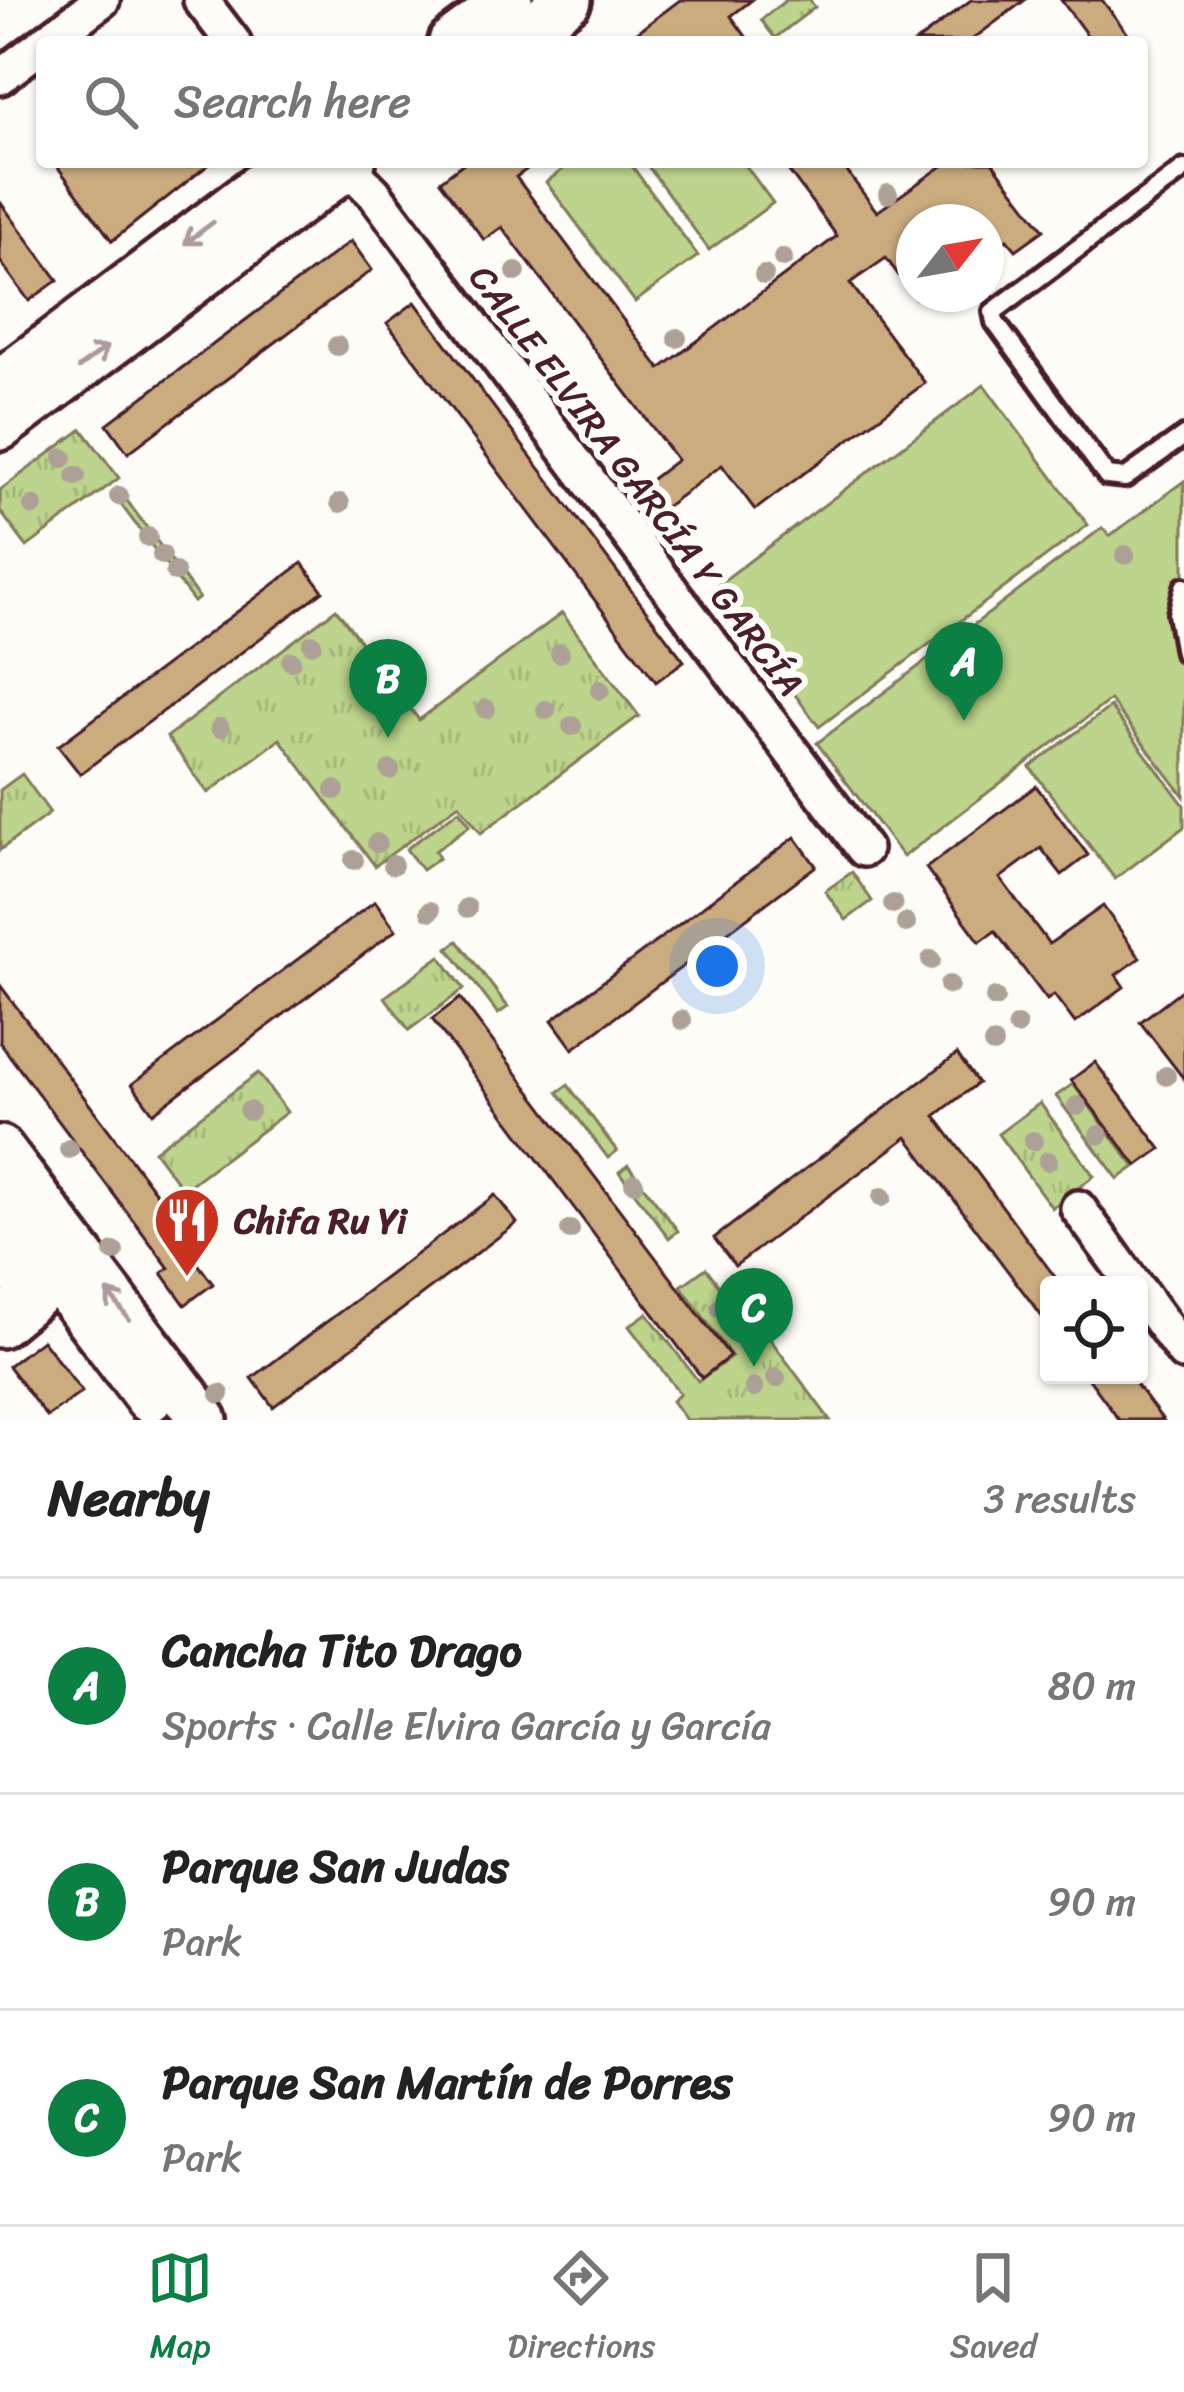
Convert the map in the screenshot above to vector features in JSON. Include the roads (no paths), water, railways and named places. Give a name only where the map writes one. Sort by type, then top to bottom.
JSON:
[{"type":"street","points":[[55,36],[102,0]]},
{"type":"street","points":[[201,0],[228,36]]},
{"type":"street","points":[[460,36],[508,0]]},
{"type":"street","points":[[520,36],[568,0]]},
{"type":"street","points":[[0,76],[36,50]]},
{"type":"street","points":[[0,383],[284,168]]},
{"type":"street","points":[[0,427],[341,168]]},
{"type":"street","name":"CALLE ELVIRA GARCÍA Y GARCÍA","points":[[352,168],[864,849]]},
{"type":"street","points":[[0,1149],[45,1254],[166,1420]]},
{"type":"street","points":[[0,1201],[204,1420]]},
{"type":"street","points":[[1078,1208],[1128,1276]]},
{"type":"street","points":[[0,1324],[45,1254]]},
{"type":"street","points":[[1148,1303],[1184,1353]]},
{"type":"lane","points":[[1184,169],[993,312],[995,322],[1107,476],[1125,478],[1184,436]]},
{"type":"lane","points":[[1184,587],[1177,614],[1184,653]]},
{"type":"place","name":"Cancha Tito Drago","points":[[964,721]]},
{"type":"place","name":"Parque San Judas","points":[[388,738]]},
{"type":"place","name":"Chifa Ru Yi","points":[[187,1279]]},
{"type":"place","name":"Parque San Martín de Porres","points":[[754,1367]]}]
